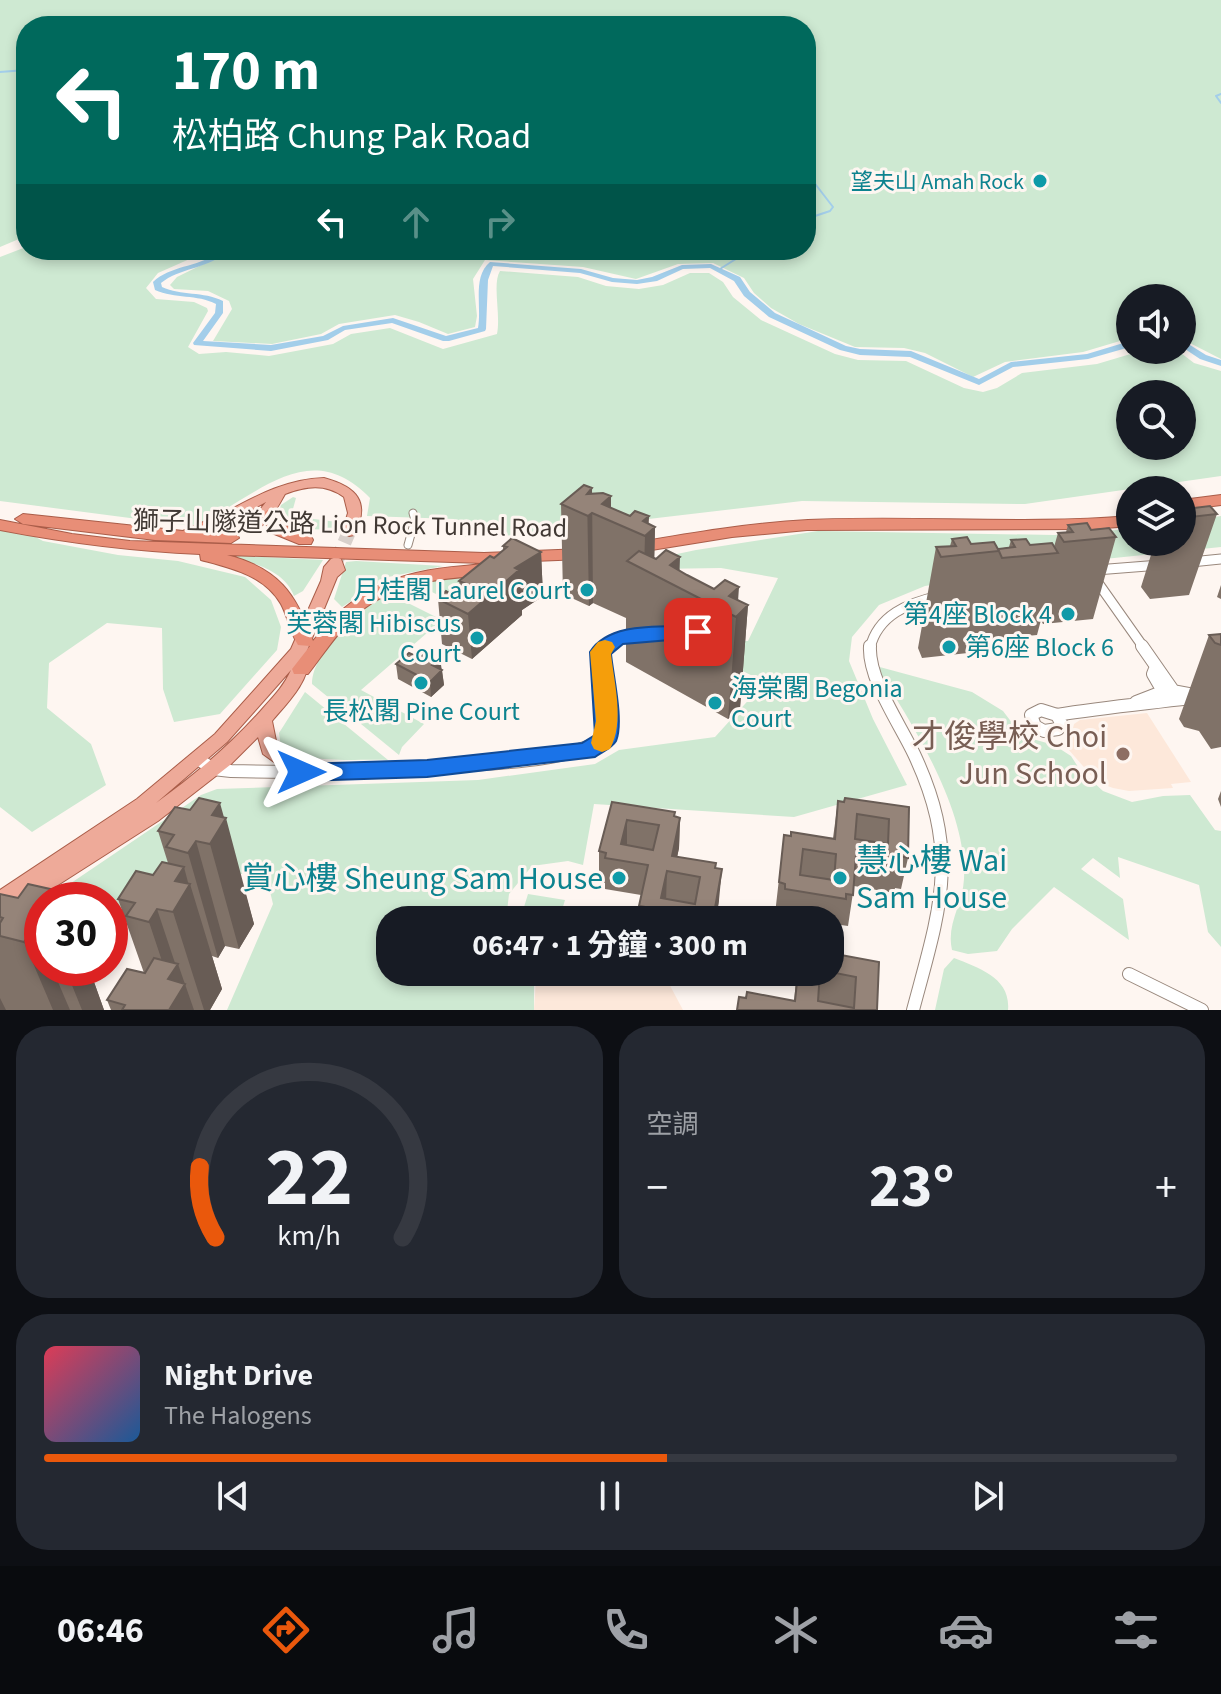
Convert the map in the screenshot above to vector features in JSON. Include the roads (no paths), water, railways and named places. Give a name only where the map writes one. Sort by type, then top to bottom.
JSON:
[{"type":"highway","points":[[1196,503],[1221,500]]},
{"type":"highway","points":[[1196,512],[1221,509]]},
{"type":"highway","name":"獅子山隧道公路 Lion Rock Tunnel Road","points":[[0,525],[130,546],[493,558],[608,551],[731,522],[794,516],[1032,517],[1116,513]]},
{"type":"highway","name":"獅子山隧道公路 Lion Rock Tunnel Road","points":[[0,514],[54,524],[170,535],[608,551]]},
{"type":"highway","points":[[170,535],[194,532],[233,514]]},
{"type":"highway","points":[[268,515],[278,529],[305,540]]},
{"type":"highway","points":[[130,546],[214,557],[245,565],[273,583],[284,595],[301,654],[373,594],[394,584],[441,572],[552,568],[608,551],[751,529],[814,524],[1055,526],[1116,522]]},
{"type":"main road","points":[[278,494],[268,515],[257,524],[244,527],[235,523],[233,514],[259,499],[314,483],[342,488],[351,495],[355,516],[349,532]]},
{"type":"main road","points":[[205,764],[264,722],[301,654],[332,574]]},
{"type":"main road","points":[[0,900],[174,799],[246,712],[301,654]]},
{"type":"main road","points":[[264,722],[269,749],[301,772]]},
{"type":"main road","points":[[0,914],[105,837]]},
{"type":"street","points":[[408,545],[415,520],[413,513]]},
{"type":"street","points":[[1181,700],[1166,690],[1153,674],[1155,669],[1089,571],[1221,559]]},
{"type":"street","points":[[913,1010],[942,892],[942,837],[930,792],[875,673],[870,648],[880,626],[898,609],[918,600],[948,594]]},
{"type":"street","points":[[205,764],[301,772],[372,772],[469,765],[595,748],[606,739],[607,721],[600,652],[613,639],[645,636]]},
{"type":"street","points":[[1136,702],[1166,690],[1199,696]]},
{"type":"street","points":[[1057,715],[1136,702],[1221,694]]},
{"type":"street","points":[[1129,974],[1202,1010]]},
{"type":"waterway","points":[[0,72],[16,71]]},
{"type":"waterway","points":[[1221,94],[1216,96],[1221,103]]},
{"type":"waterway","points":[[816,185],[833,207],[816,216]]},
{"type":"waterway","points":[[210,260],[174,271],[157,282],[158,288],[165,292],[205,297],[220,303],[219,313],[197,343],[271,348],[325,338],[343,328],[393,320],[446,339],[482,329],[483,288],[490,264],[581,271],[612,280],[637,282],[654,279],[682,267],[711,266],[737,279],[747,294],[772,315],[843,348],[860,352],[911,354],[979,382],[1011,365],[1088,356],[1116,348]]},
{"type":"waterway","points":[[720,269],[734,260]]},
{"type":"waterway","points":[[1196,352],[1221,363]]},
{"type":"tunnel","points":[[336,562],[349,532]]},
{"type":"place","name":"望夫山 Amah Rock","points":[[1040,181]]},
{"type":"place","name":"月桂閣 Laurel Court","points":[[587,590]]},
{"type":"place","name":"第4座 Block 4","points":[[1068,614]]},
{"type":"place","name":"芙蓉閣 Hibiscus Court","points":[[477,638]]},
{"type":"place","name":"第6座 Block 6","points":[[949,647]]},
{"type":"place","name":"長松閣 Pine Court","points":[[421,683]]},
{"type":"place","name":"海棠閣 Begonia Court","points":[[715,703]]},
{"type":"place","name":"才俊學校 Choi Jun School","points":[[1123,754]]},
{"type":"place","name":"賞心樓 Sheung Sam House","points":[[619,878]]},
{"type":"place","name":"慧心樓 Wai Sam House","points":[[840,878]]}]
